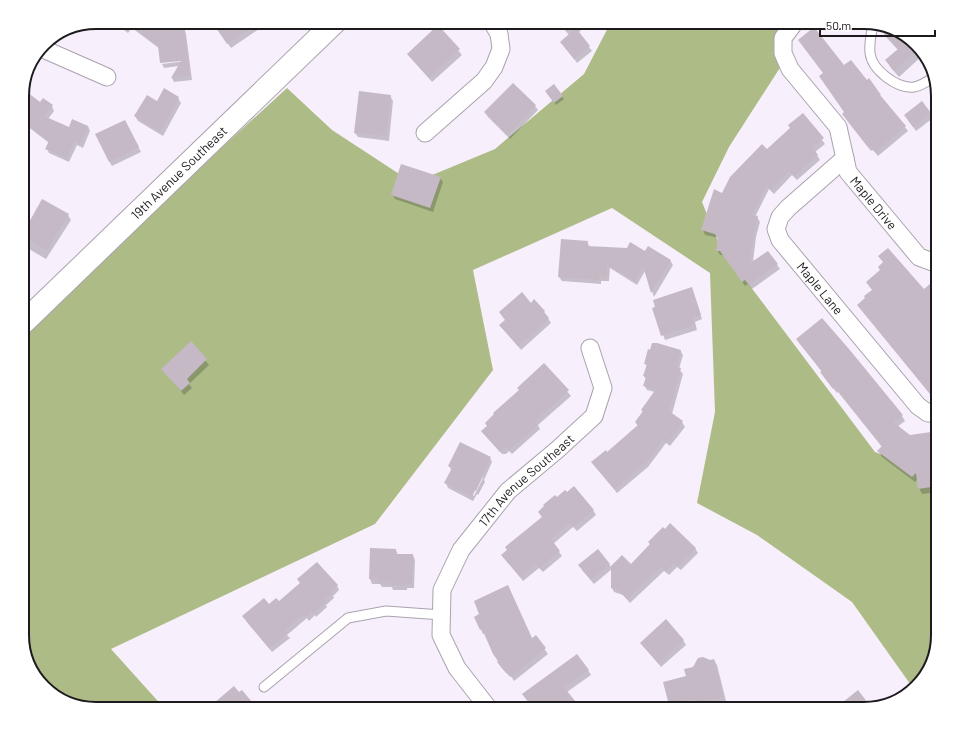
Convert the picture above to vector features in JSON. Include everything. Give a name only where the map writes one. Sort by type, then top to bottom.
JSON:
[{"type":"street","name":"19th Avenue Southeast","points":[[29,317],[328,29]]},
{"type":"street","points":[[425,132],[484,81],[494,67],[500,49],[498,34],[496,29]]},
{"type":"street","name":"Maple Drive","points":[[790,29],[783,38],[783,53],[790,69],[838,127],[848,172],[919,257],[931,261]]},
{"type":"street","points":[[47,51],[107,77]]},
{"type":"street","name":"Maple Lane","points":[[845,158],[788,208],[780,217],[776,230],[780,240],[918,406],[928,413],[931,413]]},
{"type":"street","name":"17th Avenue Southeast","points":[[484,702],[457,668],[441,635],[442,590],[461,550],[508,491],[557,450],[594,416],[603,388],[590,348]]},
{"type":"lane","points":[[872,30],[870,54],[877,68],[888,78],[896,84],[915,87],[929,80]]},
{"type":"lane","points":[[264,687],[348,618],[386,611],[442,615]]},
{"type":"green space","points":[[607,29],[781,29],[783,63],[729,147],[702,202],[720,246],[875,452],[931,472],[931,635],[930,648],[924,664],[917,676],[910,683],[852,602],[757,535],[697,503],[715,412],[710,273],[612,208],[473,270],[493,370],[375,524],[111,649],[159,702],[83,701],[55,688],[43,676],[36,664],[31,652],[29,639],[29,324],[287,88],[332,130],[413,183],[495,149],[584,74]]},
{"type":"building","points":[[135,29],[185,29],[190,75],[171,78],[181,61],[160,63],[158,46]]},
{"type":"building","points":[[217,29],[250,29],[227,44]]},
{"type":"building","points":[[434,29],[442,29],[460,49],[429,78],[407,54]]},
{"type":"building","points":[[577,29],[590,46],[574,59],[560,42]]},
{"type":"building","points":[[812,29],[816,29],[844,65],[851,60],[867,80],[869,78],[880,95],[906,126],[875,152],[869,146],[868,147],[842,114],[844,112],[819,76],[823,73],[798,40]]},
{"type":"building","points":[[884,33],[905,43],[914,52],[894,71],[885,60],[898,49]]},
{"type":"building","points":[[513,83],[536,105],[507,135],[484,112]]},
{"type":"building","points":[[554,84],[563,96],[554,103],[545,91]]},
{"type":"building","points":[[164,88],[179,97],[160,132],[134,116],[147,95],[157,101]]},
{"type":"building","points":[[359,91],[391,95],[386,136],[354,133]]},
{"type":"building","points":[[29,94],[40,102],[43,98],[53,105],[44,116],[69,127],[72,119],[88,126],[80,144],[74,141],[67,158],[45,149],[49,141],[29,126]]},
{"type":"building","points":[[922,101],[931,113],[913,127],[904,115]]},
{"type":"building","points":[[803,113],[824,138],[812,147],[818,155],[794,176],[789,171],[771,190],[766,186],[752,215],[758,216],[754,232],[750,263],[768,251],[778,264],[749,285],[745,280],[742,282],[720,251],[716,251],[718,235],[701,230],[714,189],[722,193],[730,177],[762,144],[767,149],[790,128],[788,125]]},
{"type":"building","points":[[125,120],[139,147],[109,162],[95,134]]},
{"type":"building","points":[[401,164],[441,177],[430,208],[391,195]]},
{"type":"building","points":[[42,199],[69,214],[47,250],[29,239],[29,222]]},
{"type":"building","points":[[561,239],[588,241],[587,246],[627,248],[630,242],[645,251],[648,246],[671,260],[651,293],[643,266],[635,281],[607,265],[607,277],[599,276],[599,280],[558,277]]},
{"type":"building","points":[[888,248],[924,289],[931,283],[931,395],[857,305],[865,298],[864,296],[872,290],[866,282],[880,270],[878,267],[883,262],[878,256]]},
{"type":"building","points":[[692,287],[701,315],[693,317],[695,325],[661,336],[652,308],[655,307],[653,300]]},
{"type":"building","points":[[522,292],[531,303],[534,299],[549,318],[518,346],[499,325],[505,320],[499,312]]},
{"type":"building","points":[[822,318],[903,415],[893,422],[910,435],[931,432],[931,487],[918,489],[916,473],[912,477],[877,451],[882,446],[835,387],[833,389],[820,372],[822,371],[796,339]]},
{"type":"building","points":[[191,341],[207,359],[187,379],[190,383],[181,391],[161,369]]},
{"type":"building","points":[[652,343],[681,350],[676,367],[681,368],[669,411],[683,421],[668,442],[663,439],[646,463],[614,489],[591,462],[606,450],[607,452],[638,425],[635,422],[643,411],[641,410],[656,389],[643,386],[646,377],[643,376],[647,364],[644,364],[648,349],[650,350]]},
{"type":"building","points":[[544,363],[569,390],[535,421],[538,424],[522,439],[509,450],[506,447],[500,452],[481,431],[487,426],[485,423],[494,414],[493,413],[519,390],[517,388]]},
{"type":"building","points":[[460,442],[491,457],[481,476],[483,476],[476,491],[474,490],[471,496],[444,483],[452,468],[448,466]]},
{"type":"building","points":[[574,486],[594,510],[573,527],[570,523],[551,539],[560,551],[539,568],[536,564],[520,577],[501,555],[507,550],[505,547],[542,517],[538,512],[544,506],[543,505],[555,495],[557,497],[565,490],[567,492]]},
{"type":"building","points":[[670,523],[696,548],[678,566],[674,563],[666,571],[661,567],[627,599],[619,591],[611,588],[611,566],[622,555],[631,564],[650,544],[648,542],[663,527],[665,529]]},
{"type":"building","points":[[370,548],[396,549],[396,554],[413,554],[412,584],[389,585],[389,583],[378,583],[378,579],[369,579]]},
{"type":"building","points":[[598,549],[610,564],[591,580],[578,565]]},
{"type":"building","points":[[317,562],[338,585],[324,600],[326,602],[306,617],[304,614],[285,630],[288,633],[269,648],[242,616],[264,598],[269,604],[276,598],[279,601],[300,583],[297,579]]},
{"type":"building","points":[[508,585],[532,638],[536,635],[546,648],[511,677],[508,672],[506,673],[497,662],[498,661],[493,654],[482,629],[480,630],[474,617],[479,614],[474,601]]},
{"type":"building","points":[[666,619],[684,640],[658,663],[640,643]]},
{"type":"building","points":[[577,654],[589,670],[564,687],[575,701],[574,702],[528,702],[522,694]]},
{"type":"building","points":[[703,657],[710,660],[714,659],[724,697],[703,702],[694,702],[693,699],[681,702],[668,702],[663,682],[686,676],[684,669],[693,667],[698,658]]},
{"type":"building","points":[[234,686],[239,692],[242,690],[252,702],[215,702]]},
{"type":"building","points":[[858,690],[867,702],[864,702],[843,702]]}]
